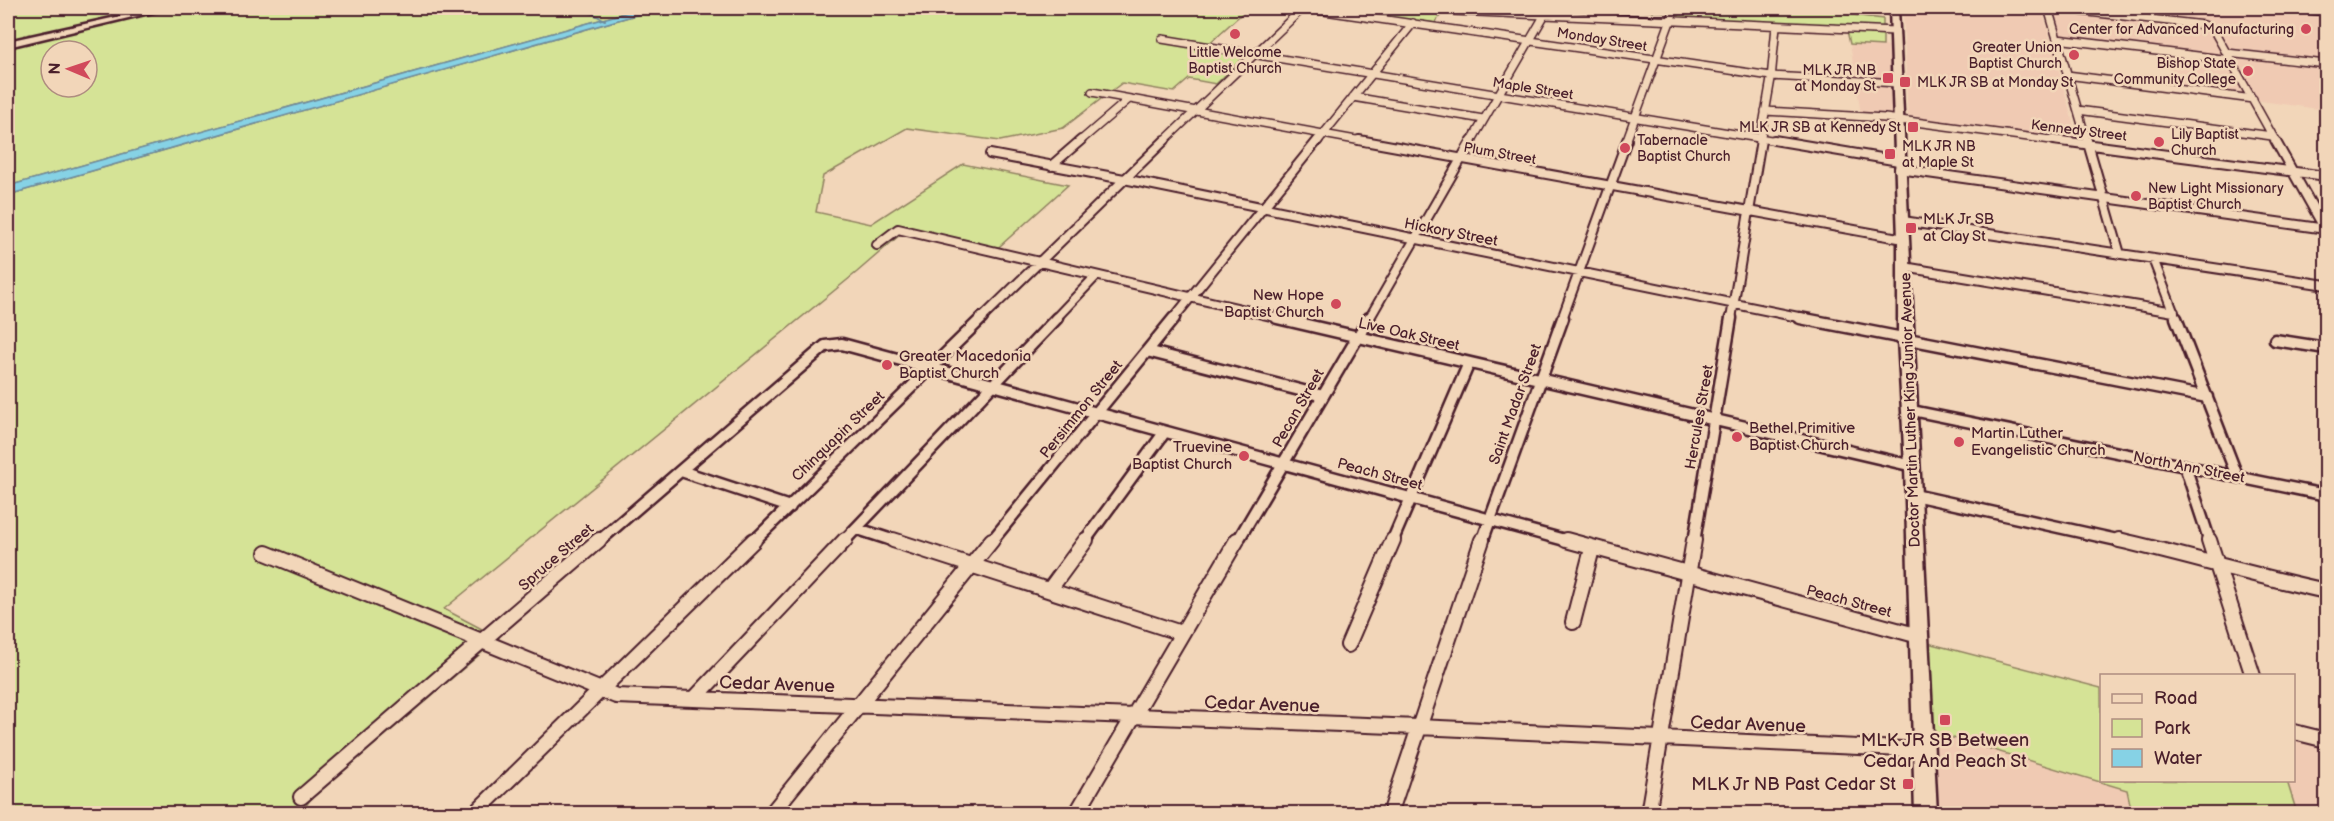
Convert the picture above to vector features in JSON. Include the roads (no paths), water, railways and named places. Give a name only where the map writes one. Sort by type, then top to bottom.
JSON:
[{"type":"main road","points":[[8,44],[166,8]]},
{"type":"main road","name":"Doctor Martin Luther King Junior Avenue","points":[[1894,8],[1904,239],[1905,339],[1913,466],[1926,813]]},
{"type":"main road","points":[[2294,8],[2326,11]]},
{"type":"main road","points":[[2312,8],[2326,11]]},
{"type":"main road","name":"North Ann Street","points":[[1909,410],[2326,495]]},
{"type":"street","name":"Monday Street","points":[[1304,8],[1771,76],[1898,83]]},
{"type":"street","name":"Chinquapin Street","points":[[474,813],[1124,179],[1304,8]]},
{"type":"street","name":"Saint Madar Street","points":[[1390,813],[1489,520],[1674,8]]},
{"type":"street","points":[[2048,8],[2120,254]]},
{"type":"street","points":[[2053,8],[2204,25],[2213,29],[2326,230]]},
{"type":"street","points":[[1443,28],[1457,9],[1544,16],[1895,31]]},
{"type":"street","name":"Pecan Street","points":[[1076,813],[1130,717],[1283,465],[1416,239],[1544,16]]},
{"type":"street","name":"Persimmon Street","points":[[771,813],[856,705],[1096,414],[1413,23]]},
{"type":"street","name":"Hercules Street","points":[[1648,813],[1761,138],[1776,26]]},
{"type":"street","name":"Maple Street","points":[[1162,39],[1761,138],[1899,165],[2103,198],[2326,230]]},
{"type":"street","points":[[2057,39],[2326,64]]},
{"type":"street","points":[[2067,75],[2253,99]]},
{"type":"street","name":"Plum Street","points":[[1092,92],[1904,239]]},
{"type":"street","points":[[1353,97],[1483,119]]},
{"type":"street","points":[[1051,166],[1129,99]]},
{"type":"street","points":[[2078,110],[2272,136]]},
{"type":"street","name":"Kennedy Street","points":[[1765,111],[1885,118],[2326,176]]},
{"type":"street","name":"Hickory Street","points":[[990,154],[1264,207],[1905,339],[2207,398]]},
{"type":"street","points":[[1903,221],[2326,285]]},
{"type":"street","name":"Live Oak Street","points":[[877,245],[898,228],[1357,338],[1913,466]]},
{"type":"street","points":[[2153,259],[2236,476]]},
{"type":"street","points":[[1904,267],[2174,312]]},
{"type":"street","points":[[695,699],[1096,276]]},
{"type":"street","points":[[2275,340],[2326,348]]},
{"type":"street","name":"Peach Street","points":[[833,343],[1919,636]]},
{"type":"street","name":"Spruce Street","points":[[300,797],[825,346],[833,343]]},
{"type":"street","points":[[1147,351],[1323,396]]},
{"type":"street","points":[[1348,645],[1469,363]]},
{"type":"street","points":[[1050,589],[1164,433]]},
{"type":"street","points":[[2185,466],[2253,674]]},
{"type":"street","points":[[681,471],[790,507]]},
{"type":"street","points":[[1914,495],[2326,591]]},
{"type":"street","points":[[858,529],[1050,589],[1180,633]]},
{"type":"street","points":[[1573,622],[1592,549]]},
{"type":"street","name":"Cedar Avenue","points":[[266,553],[616,696],[1418,727],[1924,750]]},
{"type":"street","points":[[2295,732],[2326,740]]},
{"type":"water","points":[[642,8],[660,8],[8,195],[8,186]]},
{"type":"waterway","points":[[582,8],[605,20]]},
{"type":"place","name":"Center for Advanced Manufacturing","points":[[2306,29]]},
{"type":"place","name":"Little Welcome Baptist Church","points":[[1235,34]]},
{"type":"place","name":"Greater Union Baptist Church","points":[[2074,55]]},
{"type":"place","name":"Bishop State Community College","points":[[2248,71]]},
{"type":"place","name":"MLK JR NB at Monday St","points":[[1888,78]]},
{"type":"place","name":"MLK JR SB at Monday St","points":[[1905,82]]},
{"type":"place","name":"MLK JR SB at Kennedy St","points":[[1913,127]]},
{"type":"place","name":"Lily Baptist Church","points":[[2159,142]]},
{"type":"place","name":"Tabernacle Baptist Church","points":[[1625,148]]},
{"type":"place","name":"MLK JR NB at Maple St","points":[[1890,154]]},
{"type":"place","name":"New Light Missionary Baptist Church","points":[[2136,196]]},
{"type":"place","name":"MLK Jr SB at Clay St","points":[[1911,228]]},
{"type":"place","name":"New Hope Baptist Church","points":[[1336,304]]},
{"type":"place","name":"Greater Macedonia Baptist Church","points":[[887,365]]},
{"type":"place","name":"Bethel Primitive Baptist Church","points":[[1737,437]]},
{"type":"place","name":"Martin Luther Evangelistic Church","points":[[1959,442]]},
{"type":"place","name":"Truevine Baptist Church","points":[[1244,456]]},
{"type":"place","name":"MLK JR SB Between Cedar And Peach St","points":[[1945,720]]},
{"type":"place","name":"MLK Jr NB Past Cedar St","points":[[1908,784]]}]
